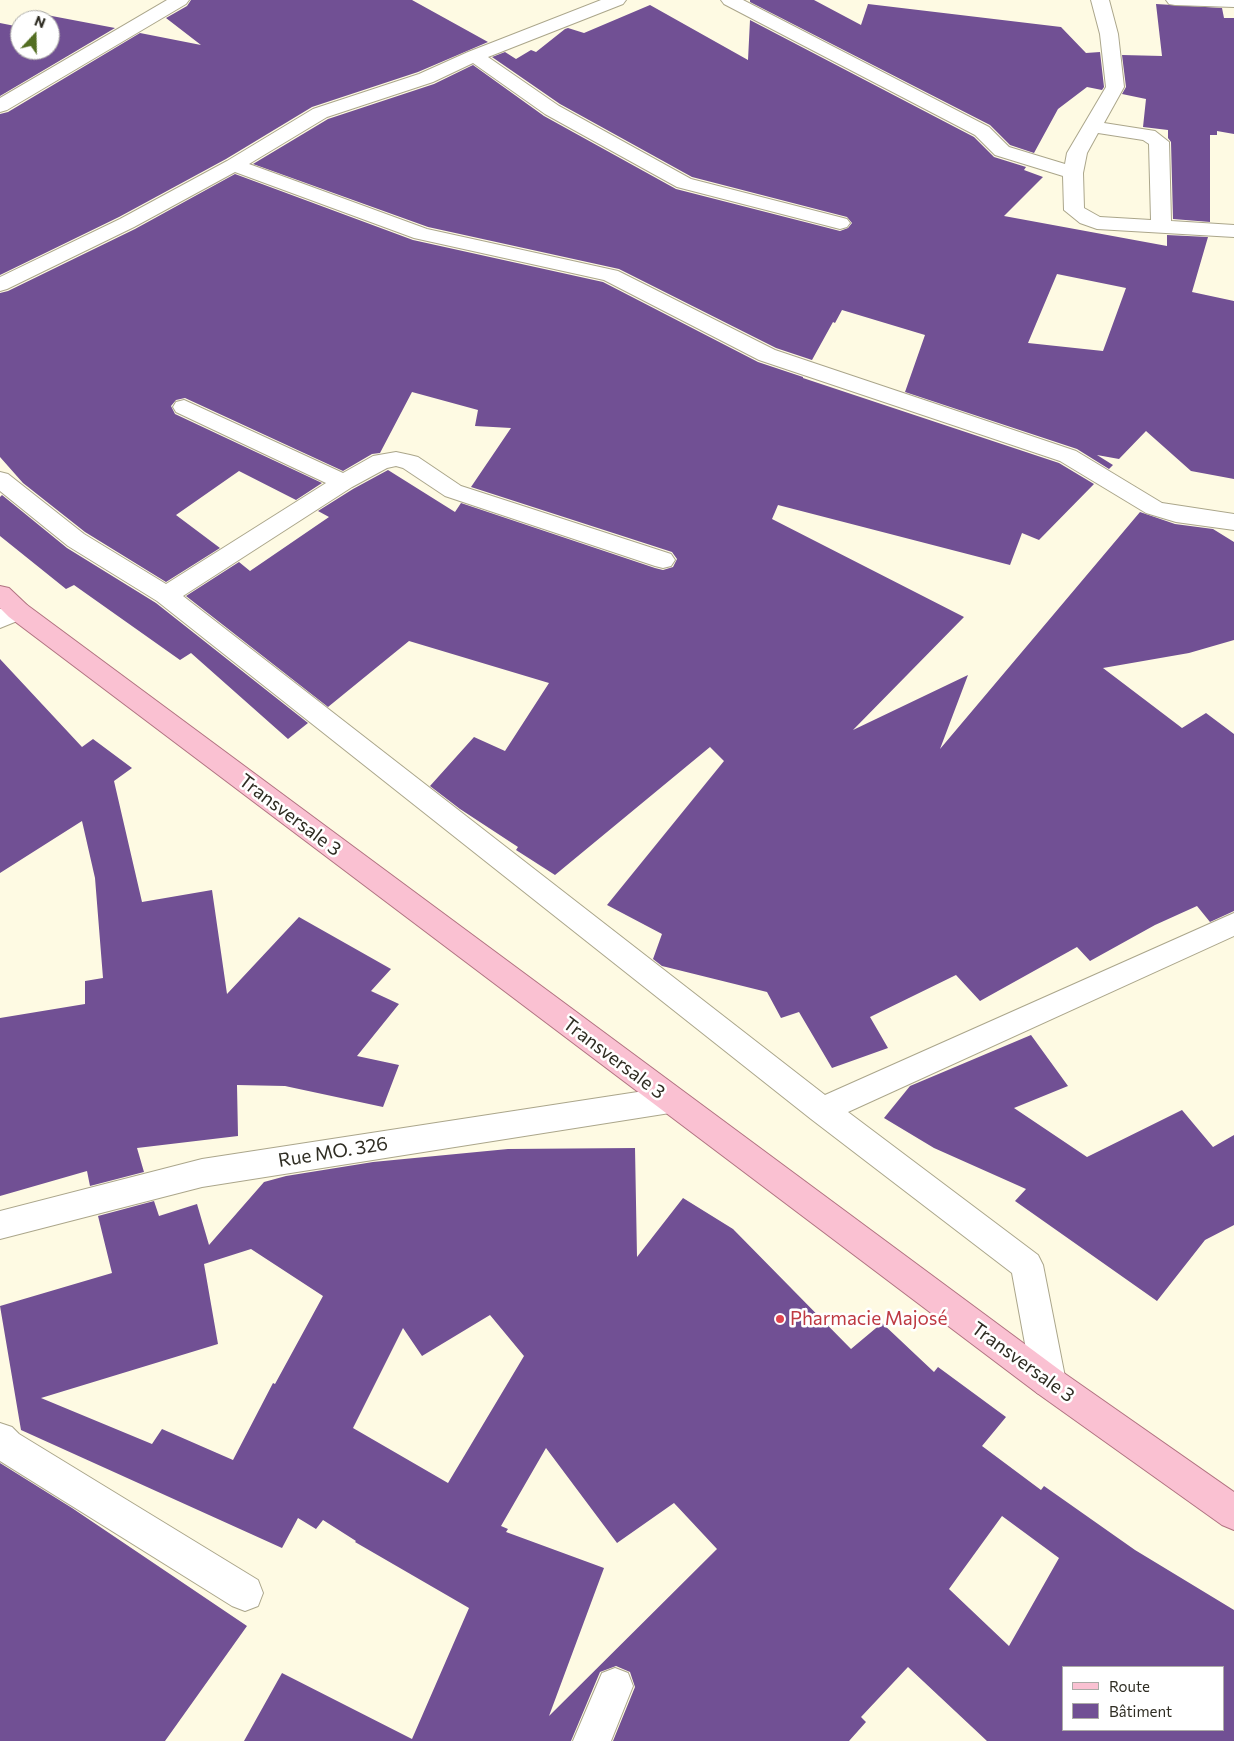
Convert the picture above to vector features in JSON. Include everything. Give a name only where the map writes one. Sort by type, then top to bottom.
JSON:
[{"type":"main road","name":"Transversale 3","points":[[6,608],[1049,1382],[1234,1513]]},
{"type":"street","points":[[0,106],[180,0]]},
{"type":"street","points":[[0,284],[127,223],[234,165],[320,113],[426,78],[474,56],[617,0]]},
{"type":"street","points":[[730,0],[982,131],[1002,151],[1073,173]]},
{"type":"street","points":[[1100,0],[1109,34],[1116,87],[1077,153],[1073,173],[1074,210],[1097,223],[1234,231]]},
{"type":"street","points":[[1175,0],[1234,2]]},
{"type":"street","points":[[474,56],[552,110],[684,183],[840,223]]},
{"type":"street","points":[[1093,127],[1148,135],[1159,142],[1161,228]]},
{"type":"street","points":[[234,165],[421,234],[611,275],[767,355],[1068,456],[1154,508],[1176,514],[1234,522]]},
{"type":"street","points":[[184,407],[344,482]]},
{"type":"street","points":[[166,595],[344,482],[381,461],[396,459],[410,462],[454,491],[663,560]]},
{"type":"street","points":[[0,478],[76,540],[166,595],[822,1110],[1027,1265],[1049,1382]]},
{"type":"street","points":[[822,1110],[1234,924]]},
{"type":"street","name":"Rue MO. 326","points":[[0,1226],[202,1173],[670,1100]]},
{"type":"street","points":[[0,1439],[7,1446],[245,1593]]},
{"type":"street","points":[[592,1741],[615,1686]]},
{"type":"building","points":[[191,0],[412,0],[488,42],[418,72],[312,107],[226,159],[119,217],[0,275],[0,114],[8,112],[140,33],[201,45],[166,18],[187,6]]},
{"type":"building","points":[[750,0],[814,0],[861,25],[868,4],[1061,27],[1086,53],[1100,52],[1104,87],[1102,90],[1087,87],[1058,109],[1034,153],[1010,145],[990,125],[750,2]]},
{"type":"building","points":[[1156,4],[1222,8],[1224,18],[1234,18],[1234,134],[1217,131],[1217,135],[1210,135],[1210,222],[1173,219],[1171,142],[1168,138],[1168,130],[1143,127],[1146,99],[1122,94],[1126,87],[1122,55],[1162,56]]},
{"type":"building","points":[[650,5],[748,60],[750,20],[974,137],[994,157],[1026,167],[1024,170],[1043,177],[1004,216],[1167,246],[1167,235],[1208,237],[1192,292],[1234,301],[1234,479],[1191,471],[1146,431],[1119,459],[1097,455],[1113,465],[1109,469],[1077,449],[905,392],[925,335],[842,310],[835,323],[833,322],[812,360],[776,348],[619,269],[428,227],[253,164],[328,119],[434,84],[473,65],[544,116],[676,189],[840,231],[848,228],[852,223],[847,217],[692,177],[560,104],[492,57],[505,52],[516,59],[531,50],[536,52],[568,28],[584,33]],"holes":[[[1057,274],[1126,288],[1103,351],[1028,343]]]},
{"type":"building","points":[[60,18],[115,28],[0,96],[0,23],[10,25],[10,60],[60,60]]},
{"type":"building","points":[[235,174],[413,240],[603,282],[758,362],[1059,463],[1094,484],[1039,540],[1022,533],[1010,565],[778,505],[772,519],[964,617],[853,730],[968,675],[940,749],[1140,512],[1175,524],[1213,529],[1234,542],[1234,640],[1189,653],[1103,668],[1182,728],[1206,713],[1234,734],[1234,911],[1210,922],[1197,906],[1155,925],[1090,961],[1077,947],[980,1001],[956,975],[870,1017],[888,1048],[832,1068],[799,1012],[781,1018],[767,992],[662,966],[653,959],[662,934],[607,905],[724,761],[710,747],[555,875],[516,850],[518,847],[460,809],[430,786],[474,737],[505,751],[549,683],[409,641],[328,707],[186,596],[239,562],[250,571],[329,517],[318,511],[388,470],[455,512],[461,503],[655,568],[663,570],[673,567],[677,559],[672,552],[471,487],[511,428],[475,426],[478,410],[412,392],[380,453],[372,454],[343,471],[185,398],[176,400],[171,406],[175,414],[322,483],[296,500],[239,471],[176,515],[220,548],[166,582],[85,532],[23,483],[0,457],[0,293],[8,291],[135,229]]},
{"type":"building","points":[[2,495],[67,548],[156,603],[308,723],[288,739],[191,653],[180,660],[74,585],[66,589],[0,536],[0,497]]},
{"type":"building","points":[[0,659],[82,747],[93,739],[132,768],[114,781],[142,902],[212,890],[227,994],[299,917],[391,969],[371,991],[399,1004],[357,1056],[399,1065],[383,1107],[285,1086],[237,1085],[238,1136],[137,1148],[144,1172],[90,1186],[87,1171],[0,1196],[0,1018],[85,1004],[85,981],[103,978],[95,878],[82,821],[0,873]]},
{"type":"building","points":[[1031,1035],[1068,1086],[1014,1108],[1087,1157],[1182,1110],[1213,1147],[1234,1135],[1234,1225],[1205,1240],[1157,1301],[1015,1201],[1026,1189],[934,1148],[884,1118],[910,1086]]},
{"type":"building","points":[[635,1148],[637,1257],[683,1198],[733,1229],[851,1349],[882,1323],[934,1372],[938,1367],[1006,1417],[982,1446],[1041,1490],[1044,1486],[1135,1550],[1234,1610],[1234,1741],[987,1741],[908,1667],[861,1717],[866,1722],[849,1741],[613,1741],[635,1687],[630,1672],[616,1666],[600,1672],[571,1741],[244,1741],[282,1673],[412,1739],[469,1608],[355,1542],[323,1520],[316,1529],[298,1518],[282,1548],[21,1430],[0,1306],[112,1273],[98,1216],[154,1201],[159,1216],[197,1204],[209,1245],[264,1182],[286,1176],[373,1162],[508,1149]],"holes":[[[251,1249],[323,1296],[275,1384],[273,1383],[233,1460],[162,1429],[152,1444],[41,1398],[218,1344],[204,1264]],[[490,1315],[524,1356],[448,1483],[353,1428],[403,1328],[422,1356]],[[546,1448],[617,1543],[674,1503],[717,1549],[549,1716],[604,1568],[506,1532],[508,1529],[501,1526]],[[1002,1516],[1059,1558],[1009,1646],[949,1589]]]},
{"type":"building","points":[[0,1463],[72,1508],[247,1626],[165,1741],[0,1741]]},
{"type":"place","name":"Pharmacie Majosé","points":[[780,1319]]}]
